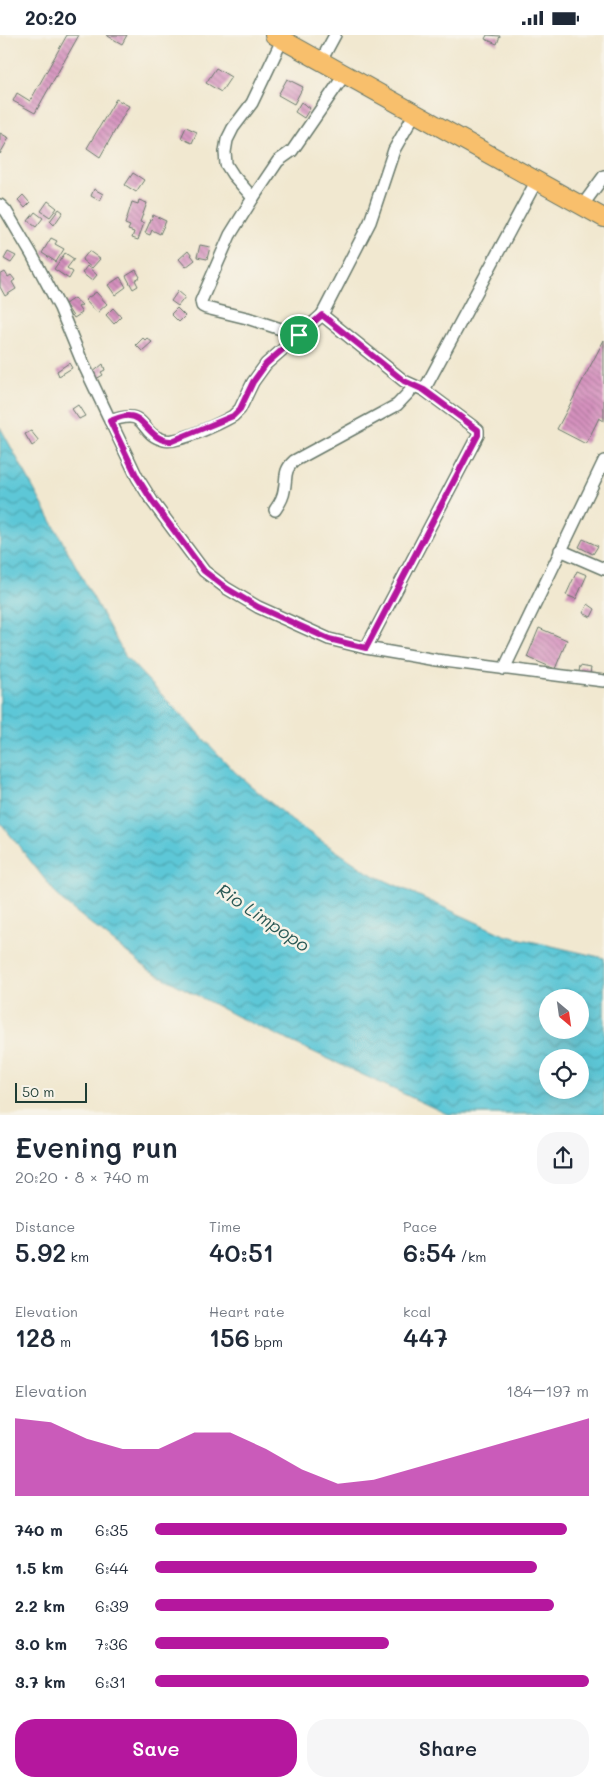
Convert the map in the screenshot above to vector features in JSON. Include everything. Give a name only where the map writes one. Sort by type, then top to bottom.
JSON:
[{"type":"highway","points":[[278,37],[604,218]]},
{"type":"street","points":[[321,61],[335,35]]},
{"type":"street","points":[[253,198],[232,175],[226,164],[226,146],[233,128],[252,103],[278,37]]},
{"type":"street","points":[[299,335],[202,306],[201,301],[230,235],[253,198],[278,161],[292,151],[345,75]]},
{"type":"street","points":[[110,421],[128,415],[134,417],[157,438],[172,441],[225,421],[240,409],[253,382],[266,364],[322,315],[370,222],[394,150],[415,113]]},
{"type":"street","points":[[582,206],[604,176]]},
{"type":"street","points":[[275,511],[285,489],[284,476],[288,467],[294,461],[397,405],[419,389],[536,181]]},
{"type":"street","points":[[0,205],[28,247],[60,308],[137,477],[152,501],[204,571],[226,588],[258,607],[329,639],[366,648],[436,660],[604,681]]},
{"type":"street","points":[[322,315],[419,389],[478,430],[478,435],[366,648]]},
{"type":"street","points":[[504,669],[560,550],[603,466]]},
{"type":"street","points":[[560,550],[604,569]]},
{"type":"water","name":"Rio Limpopo","points":[[0,427],[125,656],[236,773],[292,821],[369,873],[504,935],[604,958],[604,1114],[447,1114],[236,1016],[149,970],[61,900],[0,822]]},
{"type":"building","points":[[67,35],[79,35],[35,113],[13,101],[17,93],[30,101]]},
{"type":"building","points":[[106,35],[127,35],[122,44]]},
{"type":"building","points":[[487,35],[500,36],[497,44],[485,39]]},
{"type":"building","points":[[216,68],[231,77],[221,92],[206,83]]},
{"type":"building","points":[[287,79],[303,87],[294,104],[278,95]]},
{"type":"building","points":[[116,99],[129,106],[100,157],[87,148]]},
{"type":"building","points":[[301,102],[310,108],[304,118],[295,112]]},
{"type":"building","points":[[186,127],[197,132],[192,143],[181,138]]},
{"type":"building","points":[[0,133],[9,138],[0,154]]},
{"type":"building","points":[[133,173],[144,180],[136,192],[125,185]]},
{"type":"building","points":[[94,189],[103,194],[100,201],[91,196]]},
{"type":"building","points":[[23,195],[30,203],[25,208],[18,200]]},
{"type":"building","points":[[139,200],[147,203],[140,222],[144,223],[138,240],[132,238],[134,232],[128,230],[130,226],[125,224],[132,202],[138,204]]},
{"type":"building","points":[[48,201],[57,208],[50,217],[41,211]]},
{"type":"building","points":[[59,209],[63,212],[54,225],[50,221]]},
{"type":"building","points":[[35,212],[43,218],[36,227],[28,221]]},
{"type":"building","points":[[153,215],[166,221],[160,234],[152,230],[150,235],[145,233]]},
{"type":"building","points":[[51,238],[57,241],[55,244],[64,249],[56,262],[42,253]]},
{"type":"building","points":[[200,245],[210,247],[207,259],[197,257]]},
{"type":"building","points":[[89,251],[100,259],[92,268],[82,260]]},
{"type":"building","points":[[188,251],[195,260],[186,267],[179,259]]},
{"type":"building","points":[[8,252],[16,256],[11,263],[4,259]]},
{"type":"building","points":[[65,253],[74,259],[67,268],[73,272],[69,279],[54,269]]},
{"type":"building","points":[[87,266],[97,275],[92,281],[82,273]]},
{"type":"building","points":[[136,270],[140,277],[135,280],[138,286],[133,289],[126,276]]},
{"type":"building","points":[[5,272],[8,277],[11,275],[15,280],[12,282],[16,289],[5,296],[0,287],[0,275]]},
{"type":"building","points":[[120,277],[126,287],[115,295],[108,285]]},
{"type":"building","points":[[178,291],[185,297],[178,306],[171,301]]},
{"type":"building","points":[[96,292],[107,304],[97,313],[85,300]]},
{"type":"building","points":[[74,298],[82,305],[78,307],[82,313],[74,318],[65,304]]},
{"type":"building","points":[[113,308],[121,317],[114,324],[106,315]]},
{"type":"building","points":[[177,308],[185,316],[179,322],[171,314]]},
{"type":"building","points":[[143,338],[145,340],[147,338],[152,342],[142,351],[136,345]]},
{"type":"building","points":[[604,340],[604,421],[599,418],[586,444],[557,429]]},
{"type":"building","points":[[69,363],[72,368],[59,376],[57,371]]},
{"type":"building","points":[[103,364],[105,370],[101,372],[103,375],[96,379],[92,373]]},
{"type":"building","points":[[78,405],[85,416],[79,419],[72,409]]},
{"type":"building","points":[[31,431],[39,441],[32,446],[25,434]]},
{"type":"building","points":[[583,539],[598,546],[593,554],[579,547]]},
{"type":"building","points":[[577,571],[587,575],[576,599],[566,595]]},
{"type":"building","points":[[588,604],[595,609],[591,617],[583,613]]},
{"type":"building","points":[[539,628],[567,640],[555,669],[527,657]]},
{"type":"building","points":[[580,666],[591,668],[590,674],[579,672]]},
{"type":"route","points":[[322,315],[404,381],[424,390],[478,430],[478,435],[366,648],[329,639],[258,607],[226,588],[204,571],[152,501],[137,477],[110,421],[128,415],[134,417],[157,438],[172,441],[225,421],[240,409],[253,382],[266,364],[299,335],[322,315]]}]
